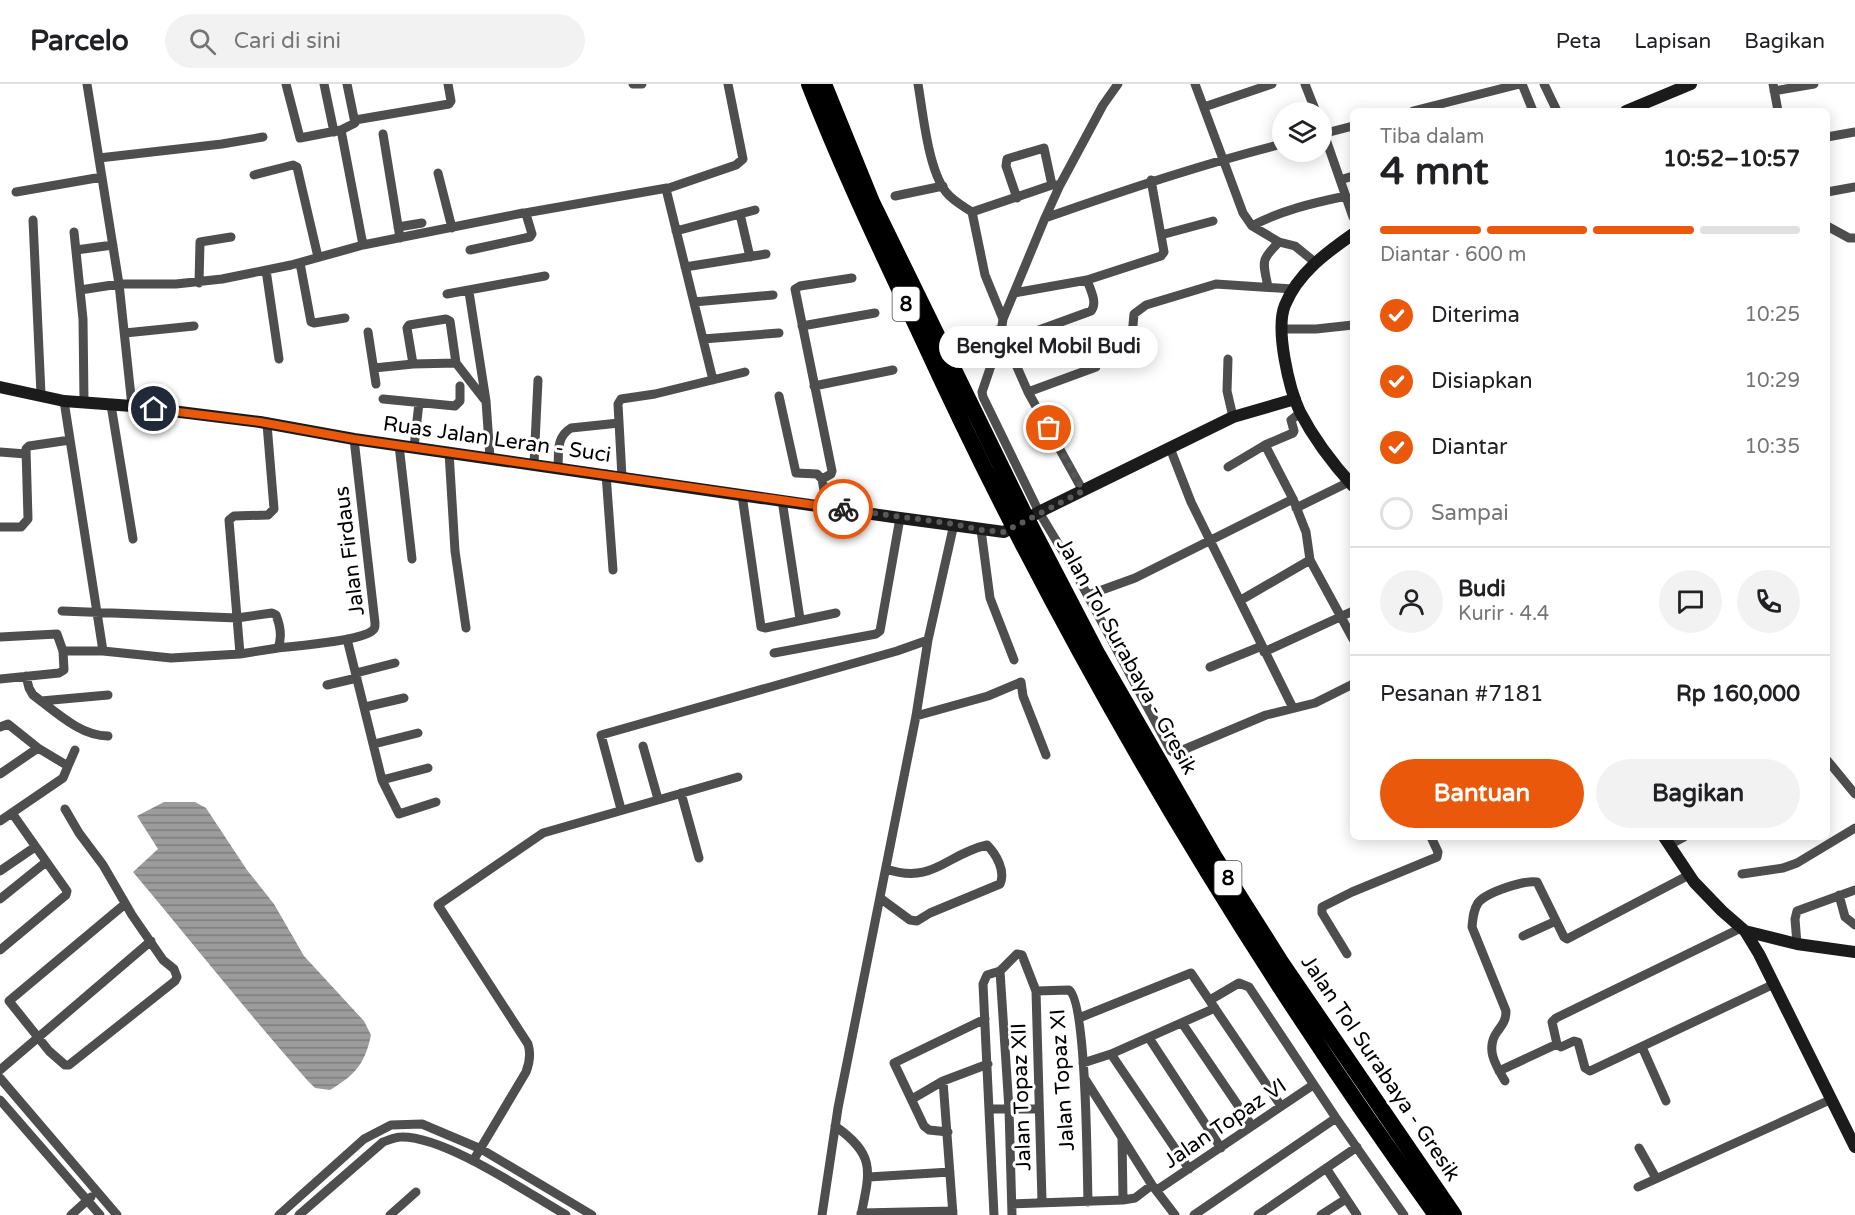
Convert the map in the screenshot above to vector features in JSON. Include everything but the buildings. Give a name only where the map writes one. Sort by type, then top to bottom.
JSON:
[{"type":"highway","name":"Jalan Tol Surabaya - Gresik","points":[[809,84],[862,211],[954,409],[1214,856],[1281,962],[1454,1215]]},
{"type":"highway","name":"Jalan Tol Surabaya - Gresik","points":[[824,84],[872,202],[1020,522],[1065,626],[1191,844],[1298,1015],[1436,1215]]},
{"type":"main road","points":[[1633,108],[1691,84]]},
{"type":"main road","points":[[1350,236],[1304,273],[1284,308],[1281,329],[1283,354],[1300,413],[1329,458],[1350,483]]},
{"type":"main road","name":"Ruas Jalan Leran - Suci","points":[[0,387],[41,394],[64,401],[132,406],[267,424],[354,439],[954,524],[981,530],[1020,522]]},
{"type":"main road","points":[[1020,522],[1233,417],[1295,399]]},
{"type":"main road","points":[[1666,841],[1689,875],[1743,929],[1855,1147]]},
{"type":"main road","points":[[1743,929],[1797,944],[1855,952]]},
{"type":"street","points":[[87,84],[119,284],[132,406]]},
{"type":"street","points":[[286,84],[300,138],[337,131],[354,125],[350,84]]},
{"type":"street","points":[[324,84],[363,245]]},
{"type":"street","points":[[355,120],[449,104],[451,100],[448,84]]},
{"type":"street","points":[[633,84],[642,84]]},
{"type":"street","points":[[80,290],[119,284],[199,283],[300,263],[363,245],[667,188],[736,165],[743,159],[728,84]]},
{"type":"street","points":[[918,84],[935,168],[943,186],[954,200],[972,212],[985,276],[1003,332],[1028,392],[1083,491]]},
{"type":"street","points":[[1118,84],[1056,185],[1014,293],[982,392],[1020,522],[1088,595],[1174,753],[1266,715],[1315,703],[1350,686]]},
{"type":"street","points":[[1195,84],[1243,213],[1252,226],[1279,242],[1295,246],[1316,263]]},
{"type":"street","points":[[1204,107],[1272,84]]},
{"type":"street","points":[[1305,84],[1312,102]]},
{"type":"street","points":[[1428,108],[1521,84],[1532,108]]},
{"type":"street","points":[[1544,84],[1556,108]]},
{"type":"street","points":[[1777,108],[1773,88],[1814,84]]},
{"type":"street","points":[[1332,130],[1350,127]]},
{"type":"street","points":[[1830,136],[1855,132]]},
{"type":"street","points":[[383,134],[400,238]]},
{"type":"street","points":[[99,158],[263,137]]},
{"type":"street","points":[[1045,218],[1151,180],[1223,158],[1272,146]]},
{"type":"street","points":[[1017,198],[1006,166],[1007,159],[1010,158],[1044,148],[1056,185]]},
{"type":"street","points":[[1332,159],[1350,208]]},
{"type":"street","points":[[254,175],[293,165],[297,167],[318,257]]},
{"type":"street","points":[[438,173],[452,228]]},
{"type":"street","points":[[16,192],[102,177]]},
{"type":"street","points":[[1340,180],[1350,177]]},
{"type":"street","points":[[1014,293],[1087,280],[1161,256],[1164,252],[1151,180]]},
{"type":"street","points":[[972,212],[1056,185]]},
{"type":"street","points":[[896,196],[943,186]]},
{"type":"street","points":[[1830,191],[1855,186]]},
{"type":"street","points":[[667,188],[713,380]]},
{"type":"street","points":[[1252,226],[1306,204],[1346,196]]},
{"type":"street","points":[[676,231],[755,210]]},
{"type":"street","points":[[470,250],[530,237],[532,234],[525,213]]},
{"type":"street","points":[[740,214],[750,257]]},
{"type":"street","points":[[33,220],[41,394]]},
{"type":"street","points":[[1161,235],[1213,221]]},
{"type":"street","points":[[398,227],[422,223]]},
{"type":"street","points":[[1830,228],[1849,238],[1855,238]]},
{"type":"street","points":[[74,232],[83,319],[84,401]]},
{"type":"street","points":[[199,283],[200,242],[231,237]]},
{"type":"street","points":[[1268,287],[1264,258],[1279,242]]},
{"type":"street","points":[[76,250],[113,245]]},
{"type":"street","points":[[685,267],[766,254]]},
{"type":"street","points":[[300,263],[311,322],[345,318]]},
{"type":"street","points":[[266,270],[279,359]]},
{"type":"street","points":[[447,294],[545,276]]},
{"type":"street","points":[[822,479],[832,471],[796,288],[852,278]]},
{"type":"street","points":[[964,338],[1003,332],[1091,311],[1094,303],[1087,280]]},
{"type":"street","points":[[1028,392],[1096,367],[1096,350],[1132,336],[1134,314],[1146,305],[1216,284],[1293,289]]},
{"type":"street","points":[[469,291],[486,401],[490,458]]},
{"type":"street","points":[[694,302],[773,295]]},
{"type":"street","points":[[802,326],[875,313]]},
{"type":"street","points":[[413,364],[407,327],[446,319],[450,321],[456,363],[486,401]]},
{"type":"street","points":[[1281,329],[1317,329],[1350,325]]},
{"type":"street","points":[[125,333],[194,326]]},
{"type":"street","points":[[368,332],[376,384]]},
{"type":"street","points":[[703,339],[780,333]]},
{"type":"street","points":[[1228,359],[1227,391],[1233,417]]},
{"type":"street","points":[[374,368],[456,363]]},
{"type":"street","points":[[814,386],[893,370]]},
{"type":"street","points":[[622,477],[618,404],[625,397],[655,394],[745,372]]},
{"type":"street","points":[[470,381],[482,380]]},
{"type":"street","points":[[534,464],[538,380]]},
{"type":"street","points":[[383,399],[455,406],[460,401],[460,386]]},
{"type":"street","points":[[779,396],[796,473],[817,474],[822,479],[827,507]]},
{"type":"street","points":[[64,401],[102,651]]},
{"type":"street","points":[[414,447],[419,403]]},
{"type":"street","points":[[111,405],[133,539]]},
{"type":"street","points":[[1228,467],[1265,445],[1293,433],[1291,420],[1300,413]]},
{"type":"street","points":[[558,467],[560,441],[567,430],[619,423]]},
{"type":"street","points":[[240,654],[229,519],[234,516],[268,515],[274,509],[267,424]]},
{"type":"street","name":"Jalan Firdaus","points":[[347,639],[373,631],[375,623],[354,439]]},
{"type":"street","points":[[0,527],[21,528],[28,519],[26,449],[29,446],[70,440]]},
{"type":"street","points":[[399,445],[412,559]]},
{"type":"street","points":[[1265,445],[1295,503],[1306,532],[1310,560],[1350,634]]},
{"type":"street","points":[[1170,448],[1191,502],[1293,708]]},
{"type":"street","points":[[0,452],[26,454]]},
{"type":"street","points":[[449,452],[455,551],[466,628]]},
{"type":"street","points":[[606,474],[613,570]]},
{"type":"street","points":[[1088,595],[1135,578],[1210,540],[1295,503],[1350,484]]},
{"type":"street","points":[[742,495],[761,627],[836,613]]},
{"type":"street","points":[[782,500],[800,619]]},
{"type":"street","points":[[774,653],[876,634],[880,631],[900,518]]},
{"type":"street","points":[[822,1215],[835,1126],[916,716],[928,640],[954,524]]},
{"type":"street","points":[[981,530],[990,598],[1014,660]]},
{"type":"street","points":[[1241,600],[1310,560]]},
{"type":"street","points":[[62,611],[237,618],[272,614],[276,615],[280,635],[278,648]]},
{"type":"street","points":[[1210,668],[1263,649],[1350,612]]},
{"type":"street","points":[[0,637],[56,633],[63,651],[64,669],[62,672],[0,679]]},
{"type":"street","points":[[63,651],[102,651],[171,658],[240,654],[347,639],[382,780],[399,815],[436,802]]},
{"type":"street","points":[[621,809],[601,735],[897,651],[928,640]]},
{"type":"street","points":[[327,685],[395,663]]},
{"type":"street","points":[[26,676],[33,695],[41,701],[82,729],[97,736],[108,736]]},
{"type":"street","points":[[916,716],[988,696],[1021,682],[1023,696],[1046,755]]},
{"type":"street","points":[[41,701],[108,695]]},
{"type":"street","points":[[365,707],[404,698]]},
{"type":"street","points":[[0,727],[8,724],[38,748],[68,766]]},
{"type":"street","points":[[374,744],[418,733]]},
{"type":"street","points":[[643,746],[658,799]]},
{"type":"street","points":[[0,774],[38,748]]},
{"type":"street","points":[[0,821],[63,778],[75,750]]},
{"type":"street","points":[[1830,764],[1855,794]]},
{"type":"street","points":[[382,780],[428,768]]},
{"type":"street","points":[[474,1161],[526,1072],[530,1050],[438,905],[543,833],[738,777]]},
{"type":"street","points":[[681,792],[699,858]]},
{"type":"street","points":[[65,809],[79,833],[103,865],[125,904],[163,960],[176,972],[177,977],[175,981],[69,1065],[62,1064],[9,1001],[125,904]]},
{"type":"street","points":[[0,950],[66,895],[66,888],[12,813]]},
{"type":"street","points":[[1742,874],[1783,868],[1797,863],[1855,828]]},
{"type":"street","points":[[1347,954],[1322,913],[1323,907],[1352,892],[1437,857],[1438,852],[1432,840]]},
{"type":"street","points":[[880,898],[910,920],[917,921],[930,913],[1000,884],[1002,879],[1000,867],[987,845],[921,873],[902,874],[886,869]]},
{"type":"street","points":[[0,871],[35,847]]},
{"type":"street","points":[[0,899],[46,862]]},
{"type":"street","points":[[1505,1081],[1491,1050],[1492,1039],[1504,1022],[1506,1011],[1472,927],[1473,914],[1481,900],[1514,884],[1534,881],[1540,886],[1564,937],[1569,938],[1689,875]]},
{"type":"street","points":[[1797,944],[1795,919],[1797,911],[1855,890]]},
{"type":"street","points":[[1839,895],[1845,917],[1855,925]]},
{"type":"street","points":[[1523,936],[1556,921]]},
{"type":"street","points":[[1743,929],[1556,1018],[1552,1023],[1557,1044],[1561,1047],[1574,1041],[1578,1042],[1585,1068],[1588,1071],[1773,984]]},
{"type":"street","points":[[0,1070],[151,941]]},
{"type":"street","name":"Jalan Topaz XII","points":[[1000,971],[1017,954],[1023,955],[1036,992],[1042,1201]]},
{"type":"street","points":[[994,1215],[984,979],[987,975],[1000,971],[1009,1109],[1012,1215]]},
{"type":"street","points":[[1079,1018],[1187,974],[1193,975],[1281,1106]]},
{"type":"street","points":[[1083,1063],[1111,1054],[1182,1023],[1239,983],[1245,984],[1404,1215]]},
{"type":"street","name":"Jalan Topaz XI","points":[[1036,992],[1070,990],[1079,1018],[1084,1078],[1088,1202]]},
{"type":"street","points":[[948,1132],[929,1130],[924,1126],[894,1063],[985,1019]]},
{"type":"street","points":[[1182,1023],[1252,1126]]},
{"type":"street","points":[[1149,1038],[1221,1148]]},
{"type":"street","points":[[1499,1071],[1557,1044]]},
{"type":"street","points":[[1642,1047],[1666,1101]]},
{"type":"street","points":[[1111,1054],[1189,1169]]},
{"type":"street","points":[[912,1099],[943,1081],[988,1064]]},
{"type":"street","points":[[0,1078],[117,1215]]},
{"type":"street","points":[[1084,1078],[1175,1215]]},
{"type":"street","points":[[835,1126],[852,1139],[868,1163],[869,1177],[861,1214],[953,1213],[943,1081]]},
{"type":"street","name":"Jalan Topaz VI","points":[[1123,1200],[1135,1198],[1189,1169],[1313,1085]]},
{"type":"street","points":[[1638,1187],[1832,1099]]},
{"type":"street","points":[[0,1100],[92,1210]]},
{"type":"street","points":[[989,1109],[1038,1108]]},
{"type":"street","points":[[1194,1215],[1336,1118]]},
{"type":"street","points":[[279,1215],[364,1139],[391,1125],[422,1124],[481,1149],[592,1215]]},
{"type":"street","points":[[299,1215],[384,1142],[398,1137],[429,1142],[474,1161],[566,1215]]},
{"type":"street","points":[[1012,1204],[1042,1201],[1123,1200],[1122,1137]]},
{"type":"street","points":[[1258,1215],[1357,1147]]},
{"type":"street","points":[[1639,1148],[1656,1178]]},
{"type":"street","points":[[1326,1168],[1357,1215]]},
{"type":"street","points":[[869,1177],[950,1172]]},
{"type":"street","points":[[394,1214],[416,1192]]},
{"type":"street","points":[[71,1215],[92,1210],[101,1196]]},
{"type":"street","points":[[1322,1215],[1346,1198]]},
{"type":"shaded area","points":[[164,802],[195,802],[206,808],[247,870],[274,904],[304,956],[364,1021],[371,1035],[366,1054],[352,1074],[330,1090],[315,1088],[307,1080],[133,872],[158,849],[137,816]]},
{"type":"way so far","points":[[843,509],[1004,532],[1083,491],[1049,428]]},
{"type":"place","name":"Bengkel Mobil Budi","points":[[1049,428]]},
{"type":"route","points":[[154,409],[260,422],[354,439],[843,509]]}]
